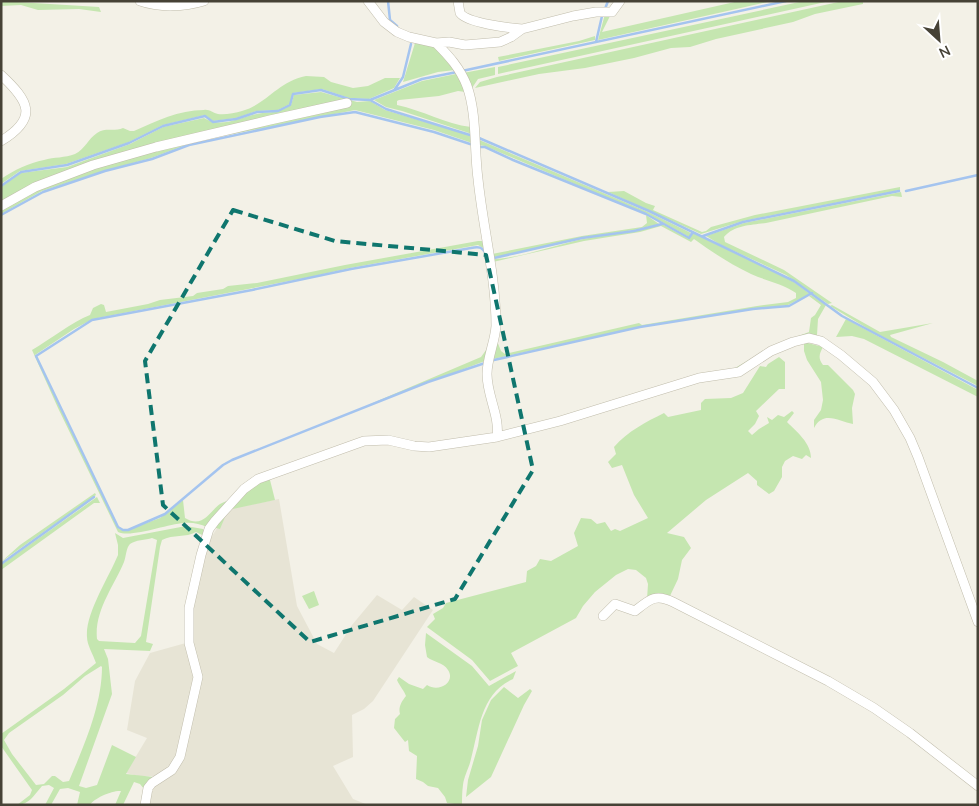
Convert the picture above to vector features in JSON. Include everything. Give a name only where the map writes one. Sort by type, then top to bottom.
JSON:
[{"type":"street","points":[[140,1],[172,6],[204,1]]},
{"type":"street","points":[[368,1],[384,22],[397,32],[409,37],[436,43],[449,42],[465,45],[500,42],[522,29]]},
{"type":"street","points":[[458,1],[460,13],[466,18],[504,28],[522,29],[573,16],[596,12],[612,12],[620,1]]},
{"type":"street","points":[[436,43],[457,66],[463,76],[470,97],[478,181],[488,243],[495,312],[494,341],[487,371],[487,384],[498,427],[497,437]]},
{"type":"street","points":[[1,75],[17,90],[24,101],[26,112],[23,124],[15,133],[1,141]]},
{"type":"street","points":[[1,206],[34,187],[93,166],[156,147],[347,103]]},
{"type":"street","points":[[145,805],[148,788],[152,783],[172,770],[180,757],[198,677],[189,643],[190,608],[201,555],[209,530],[244,489],[258,479],[364,440],[388,440],[414,446],[429,447],[497,437],[560,421],[700,378],[739,372],[771,351],[809,338],[821,341],[873,382],[894,410],[910,438],[978,622]]},
{"type":"street","points":[[603,616],[615,604],[635,611],[654,598],[662,597],[828,681],[874,708],[978,786]]},
{"type":"highlighted area","points":[[233,210],[335,241],[486,255],[533,470],[455,599],[310,642],[163,505],[145,361]]},
{"type":"shaded area","points":[[279,499],[297,606],[317,644],[334,653],[352,625],[377,595],[402,610],[414,597],[433,610],[373,701],[364,709],[352,715],[353,757],[333,766],[353,799],[368,805],[149,805],[156,783],[155,776],[138,776],[126,773],[147,738],[127,730],[135,681],[150,653],[193,641],[192,602],[209,541],[229,509]]},
{"type":"green space","points":[[1,1],[99,7],[101,12],[79,9],[38,10],[21,5],[1,6]]},
{"type":"green space","points":[[739,1],[772,1],[598,40],[605,14],[611,14],[602,32]]},
{"type":"green space","points":[[804,1],[830,1],[498,74],[498,67]]},
{"type":"green space","points":[[843,1],[863,1],[863,4],[815,14],[793,22],[716,39],[690,47],[671,48],[585,68],[539,74],[475,88],[480,82],[497,77]]},
{"type":"green space","points":[[595,36],[595,40],[499,61],[498,57],[579,41]]},
{"type":"green space","points":[[415,43],[432,45],[438,49],[455,70],[438,72],[403,82]]},
{"type":"green space","points":[[495,67],[495,75],[478,79],[470,91],[463,73]]},
{"type":"green space","points":[[456,74],[466,92],[458,91],[439,96],[399,100],[397,105],[452,123],[471,127],[472,134],[386,107],[374,100],[422,81]]},
{"type":"green space","points":[[306,76],[324,77],[331,82],[353,88],[368,86],[385,78],[400,78],[394,88],[369,99],[349,98],[322,89],[293,93],[290,104],[278,110],[257,111],[236,118],[213,121],[205,115],[163,125],[129,142],[66,164],[20,171],[1,184],[1,179],[27,165],[75,154],[100,131],[123,128],[134,131],[168,117],[194,110],[208,110],[216,114],[239,112],[251,108],[287,83]]},
{"type":"green space","points":[[321,92],[357,102],[370,101],[385,110],[472,136],[472,143],[434,130],[355,110],[189,144],[151,158],[42,191],[1,214],[1,208],[35,189],[94,167],[159,148],[348,105],[348,102],[269,118],[91,164],[33,186],[1,204],[1,187],[21,173],[67,167],[130,144],[163,127],[204,118],[210,121],[223,122],[278,111],[291,105],[294,95]]},
{"type":"green space","points":[[477,139],[648,212],[691,233],[689,237],[646,213],[485,146],[478,145]]},
{"type":"green space","points":[[900,187],[900,190],[743,221],[701,234],[608,192],[624,191],[655,206],[653,210],[702,232],[711,227],[755,215]]},
{"type":"green space","points":[[901,192],[902,197],[892,196],[744,226],[733,230],[724,237],[725,242],[784,270],[832,303],[828,304],[786,275],[721,245],[706,236],[744,223]]},
{"type":"green space","points":[[646,215],[659,224],[581,238],[495,257],[492,256],[492,254],[582,236],[642,227],[647,223]]},
{"type":"green space","points":[[662,224],[689,239],[693,233],[702,237],[794,282],[810,294],[788,305],[639,327],[493,359],[497,341],[501,351],[505,354],[639,323],[642,325],[788,302],[796,298],[796,293],[780,284],[751,274],[721,258],[694,239],[691,242],[661,226],[493,262],[493,259],[527,254],[583,239]]},
{"type":"green space","points":[[483,241],[488,255],[478,245],[350,268],[98,318],[74,329],[35,355],[119,529],[125,531],[160,518],[183,500],[185,518],[191,521],[201,520],[206,518],[220,504],[231,499],[207,527],[187,523],[132,533],[118,532],[32,350],[90,315],[93,308],[101,304],[104,305],[106,312],[160,300],[193,296],[197,293],[223,289],[228,286],[257,283]]},
{"type":"green space","points":[[811,295],[826,305],[818,319],[817,335],[740,369],[735,368],[775,345],[809,332],[811,318],[821,305],[809,296]]},
{"type":"green space","points":[[832,305],[880,332],[933,323],[890,335],[978,381],[978,386],[875,333],[830,306]]},
{"type":"green space","points":[[846,319],[978,390],[978,397],[864,339],[852,336],[836,337]]},
{"type":"green space","points":[[804,342],[823,347],[820,356],[821,363],[828,365],[853,390],[855,394],[852,408],[853,424],[827,418],[822,419],[814,428],[814,420],[821,410],[823,400],[821,382],[807,360]]},
{"type":"green space","points":[[489,346],[485,361],[368,405],[481,357]]},
{"type":"green space","points":[[779,357],[785,362],[785,389],[779,389],[756,411],[759,416],[755,424],[748,431],[752,435],[769,423],[767,417],[772,420],[778,415],[784,417],[792,411],[794,413],[787,422],[809,447],[811,458],[806,455],[802,459],[793,456],[785,461],[782,467],[782,477],[774,491],[769,494],[757,485],[757,481],[748,473],[706,500],[667,533],[684,537],[691,548],[682,560],[678,579],[669,598],[647,599],[648,584],[646,578],[636,570],[628,569],[616,575],[595,592],[576,618],[511,653],[518,666],[490,681],[472,660],[427,627],[435,619],[433,614],[443,608],[446,603],[526,582],[527,571],[536,566],[540,559],[551,561],[578,546],[574,533],[581,518],[591,519],[597,524],[605,522],[611,531],[615,529],[620,531],[648,518],[634,495],[622,465],[612,468],[608,462],[616,454],[614,447],[619,441],[644,423],[664,413],[668,417],[701,410],[701,403],[705,399],[731,398],[743,393],[760,366],[766,367]]},
{"type":"green space","points":[[269,476],[275,500],[228,510],[220,529],[212,527],[244,490]]},
{"type":"green space","points":[[95,493],[96,495],[1,562],[20,545]]},
{"type":"green space","points":[[97,497],[100,503],[94,503],[1,570],[1,565]]},
{"type":"green space","points":[[186,526],[203,529],[206,534],[202,535],[196,532],[162,540],[146,642],[153,644],[150,651],[104,649],[108,659],[112,694],[79,786],[86,788],[97,785],[112,745],[136,757],[126,774],[154,777],[144,789],[140,784],[134,782],[123,805],[115,805],[121,791],[104,795],[90,805],[77,805],[80,792],[68,788],[60,789],[51,805],[45,805],[54,788],[49,785],[42,786],[28,801],[17,805],[30,795],[32,790],[1,746],[1,734],[64,689],[96,663],[88,643],[87,628],[98,596],[118,555],[115,533],[123,538]],"holes":[[[152,538],[157,540],[141,636],[135,643],[99,641],[97,639],[97,629],[102,609],[124,562],[130,544]],[[101,666],[101,681],[96,711],[69,781],[63,782],[52,776],[44,784],[36,785],[12,754],[4,740],[9,733]]]},
{"type":"green space","points":[[314,591],[319,605],[309,609],[302,596]]},
{"type":"green space","points":[[426,633],[472,666],[489,686],[516,671],[513,679],[502,685],[494,693],[483,713],[464,782],[462,805],[447,803],[438,788],[428,786],[416,779],[417,756],[409,751],[408,740],[405,742],[394,728],[395,719],[400,714],[400,707],[406,696],[397,680],[399,677],[409,684],[423,689],[427,685],[436,688],[441,687],[450,679],[450,674],[446,667],[427,657]]},
{"type":"green space","points":[[504,687],[518,698],[530,689],[532,691],[491,777],[466,797],[468,780],[478,746],[482,720],[491,700]]},
{"type":"waterway","points":[[388,1],[390,20],[397,26]]},
{"type":"waterway","points":[[605,9],[608,1]]},
{"type":"waterway","points":[[462,71],[786,1]]},
{"type":"waterway","points":[[596,42],[602,16]]},
{"type":"waterway","points":[[395,89],[403,77],[411,44]]},
{"type":"waterway","points":[[1,186],[21,172],[67,165],[129,143],[163,126],[205,116],[213,122],[236,119],[257,112],[278,111],[290,105],[293,94],[321,90],[349,99],[370,100],[422,79],[457,72]]},
{"type":"waterway","points":[[370,100],[386,109],[470,135]]},
{"type":"waterway","points":[[1,215],[43,192],[105,171],[152,159],[189,145],[320,117],[355,112],[434,132],[470,144]]},
{"type":"waterway","points":[[479,138],[649,211],[794,281],[842,316],[978,388]]},
{"type":"waterway","points":[[479,147],[485,147],[646,214],[689,238],[693,232]]},
{"type":"waterway","points":[[906,191],[978,175]]},
{"type":"waterway","points":[[703,236],[743,222],[899,191]]},
{"type":"waterway","points":[[494,258],[582,238],[634,231],[662,224]]},
{"type":"waterway","points":[[485,363],[428,382],[232,460],[223,465],[165,514],[128,530],[123,530],[118,527],[36,356],[92,320],[474,247],[480,248],[486,254]]},
{"type":"waterway","points":[[494,360],[640,327],[753,309],[789,306],[812,293]]},
{"type":"waterway","points":[[1,564],[94,497]]}]
